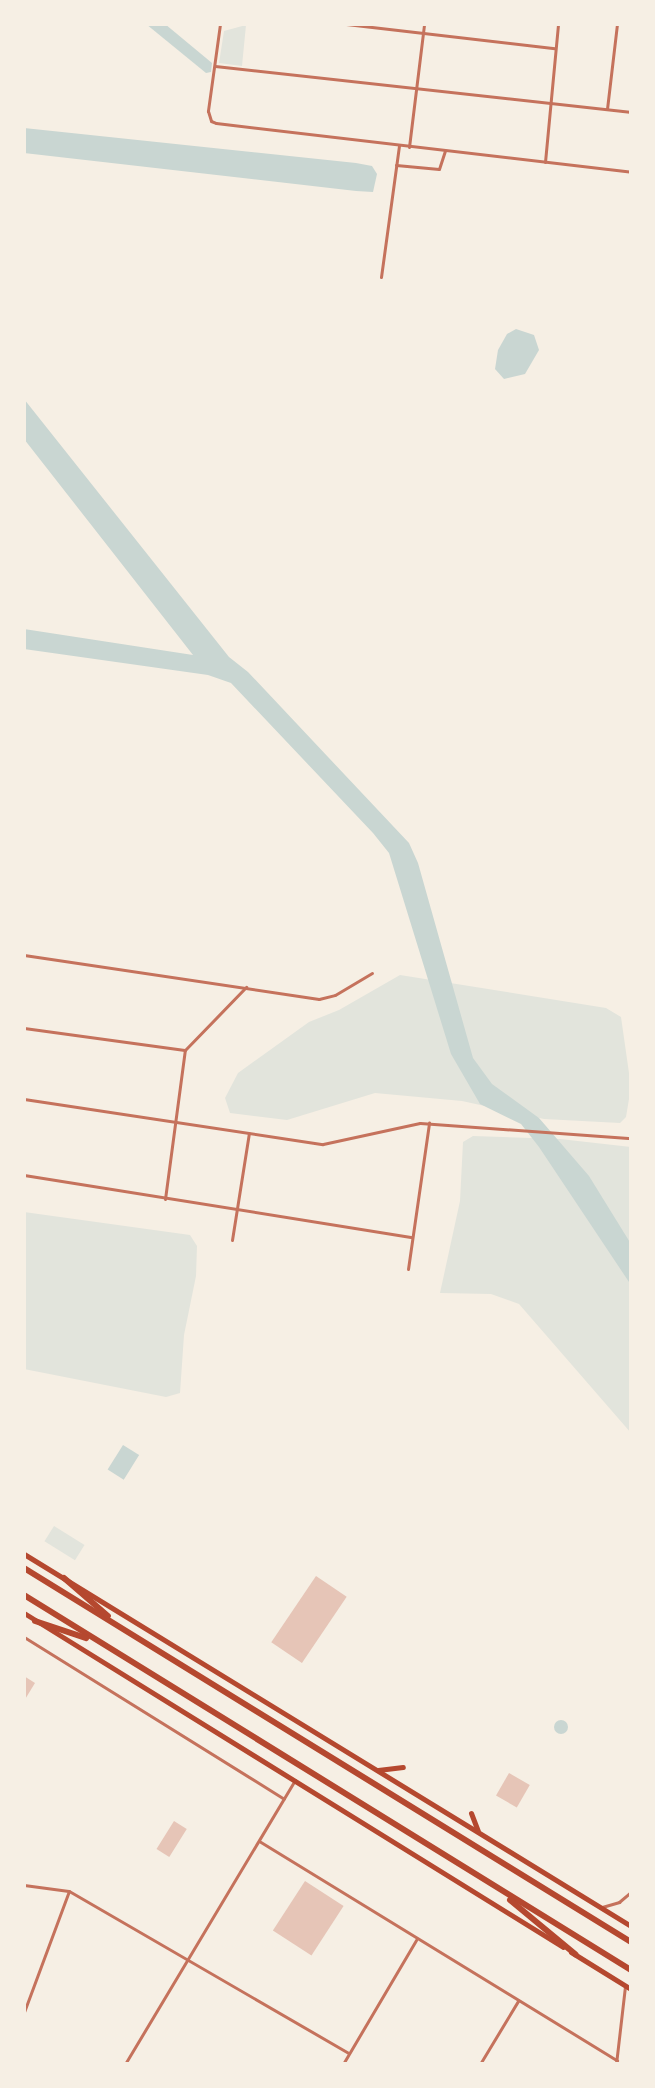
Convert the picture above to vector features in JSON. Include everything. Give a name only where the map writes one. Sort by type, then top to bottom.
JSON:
[{"type":"highway","points":[[24,1568],[631,1942]]},
{"type":"highway","points":[[63,1578],[124,1630]]},
{"type":"highway","points":[[24,1596],[631,1970]]},
{"type":"highway","points":[[35,1621],[97,1641]]},
{"type":"highway","points":[[479,1876],[575,1954]]},
{"type":"main road","points":[[24,1554],[631,1926]]},
{"type":"main road","points":[[24,1613],[631,1989]]},
{"type":"main road","points":[[378,1770],[403,1767]]},
{"type":"main road","points":[[471,1813],[478,1831]]},
{"type":"street","points":[[220,24],[208,111],[211,121],[216,123],[631,172]]},
{"type":"street","points":[[346,24],[555,48]]},
{"type":"street","points":[[409,147],[424,24]]},
{"type":"street","points":[[545,162],[558,24]]},
{"type":"street","points":[[607,109],[617,24]]},
{"type":"street","points":[[215,66],[631,112]]},
{"type":"street","points":[[381,277],[399,145]]},
{"type":"street","points":[[396,165],[439,169],[445,151]]},
{"type":"street","points":[[24,955],[325,998],[372,973]]},
{"type":"street","points":[[165,1199],[185,1050],[246,987]]},
{"type":"street","points":[[24,1028],[185,1050]]},
{"type":"street","points":[[24,1100],[336,1144],[429,1123],[517,1132],[631,1138]]},
{"type":"street","points":[[408,1269],[429,1123]]},
{"type":"street","points":[[232,1240],[249,1133]]},
{"type":"street","points":[[24,1175],[412,1237]]},
{"type":"street","points":[[24,1637],[284,1799]]},
{"type":"street","points":[[125,2064],[295,1780]]},
{"type":"street","points":[[259,1841],[617,2062],[625,1986]]},
{"type":"street","points":[[24,1885],[69,1891],[189,1958],[349,2053]]},
{"type":"street","points":[[24,2012],[69,1891]]},
{"type":"street","points":[[601,1907],[619,1902],[631,1892]]},
{"type":"street","points":[[343,2064],[416,1940]]},
{"type":"street","points":[[480,2064],[518,2001]]},
{"type":"shaded area","points":[[146,24],[165,24],[212,63],[211,72],[206,73]]},
{"type":"shaded area","points":[[246,25],[242,66],[219,63],[224,31]]},
{"type":"shaded area","points":[[24,128],[356,163],[372,166],[377,174],[373,192],[356,191],[24,153]]},
{"type":"shaded area","points":[[516,329],[534,335],[539,350],[525,374],[504,379],[495,369],[498,350],[507,334]]},
{"type":"shaded area","points":[[24,399],[229,657],[248,672],[409,843],[418,863],[473,1058],[492,1084],[539,1118],[589,1176],[631,1244],[631,1285],[539,1147],[521,1124],[480,1104],[451,1054],[389,853],[373,833],[231,683],[208,675],[24,649],[24,629],[193,655],[24,439]]},
{"type":"shaded area","points":[[400,975],[606,1008],[621,1017],[631,1087],[626,1117],[620,1123],[544,1119],[462,1101],[375,1093],[287,1120],[230,1113],[225,1098],[238,1073],[309,1022],[339,1010]]},
{"type":"shaded area","points":[[473,1136],[560,1139],[631,1147],[631,1433],[519,1304],[491,1294],[440,1293],[460,1201],[463,1142]]},
{"type":"shaded area","points":[[24,1212],[190,1235],[197,1246],[196,1276],[184,1335],[180,1393],[166,1397],[24,1369]]},
{"type":"shaded area","points":[[123,1445],[139,1455],[124,1480],[108,1470]]},
{"type":"shaded area","points":[[54,1526],[85,1545],[75,1560],[44,1541]]},
{"type":"shaded area","points":[[561,1720],[566,1722],[568,1727],[566,1732],[561,1734],[556,1732],[554,1727],[556,1722]]},
{"type":"building","points":[[316,1576],[347,1597],[302,1663],[271,1642]]},
{"type":"building","points":[[24,1676],[35,1683],[24,1701]]},
{"type":"building","points":[[509,1773],[530,1785],[517,1808],[496,1796]]},
{"type":"building","points":[[174,1821],[187,1829],[169,1857],[157,1849]]},
{"type":"building","points":[[305,1881],[344,1906],[311,1956],[273,1930]]}]
